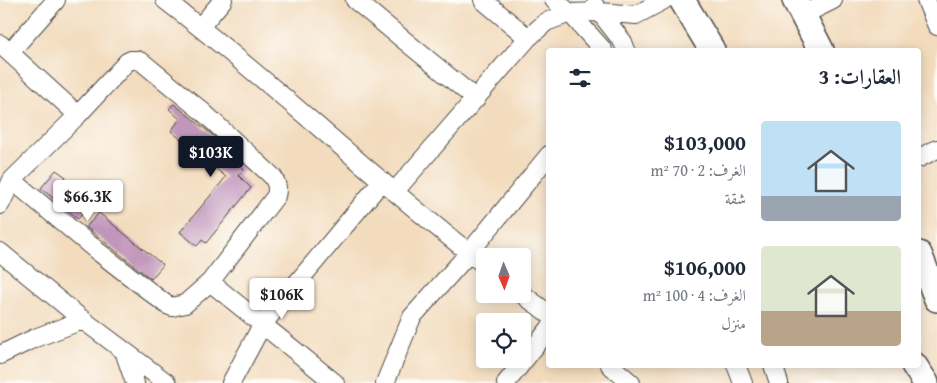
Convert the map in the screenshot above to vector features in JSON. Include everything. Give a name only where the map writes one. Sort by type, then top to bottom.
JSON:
[{"type":"main road","points":[[682,0],[711,48]]},
{"type":"main road","points":[[799,8],[820,48]]},
{"type":"main road","points":[[921,259],[937,299]]},
{"type":"main road","points":[[916,368],[926,383]]},
{"type":"street","points":[[56,0],[5,48],[78,115]]},
{"type":"street","points":[[165,0],[200,27],[476,258]]},
{"type":"street","points":[[200,27],[223,0]]},
{"type":"street","points":[[355,0],[476,99]]},
{"type":"street","points":[[483,0],[528,38]]},
{"type":"street","points":[[554,0],[570,13],[601,48]]},
{"type":"street","points":[[231,383],[262,325],[388,186],[476,99],[528,38],[546,22],[595,6],[638,7],[664,0]]},
{"type":"street","points":[[799,8],[833,0]]},
{"type":"street","points":[[926,0],[937,26]]},
{"type":"street","points":[[595,6],[623,47]]},
{"type":"street","points":[[623,47],[638,7]]},
{"type":"street","points":[[0,205],[12,180],[78,115],[127,62],[137,60],[203,112],[273,177],[278,189],[276,196],[210,282],[186,304],[172,307],[96,250],[12,180]]},
{"type":"street","points":[[921,157],[937,149]]},
{"type":"street","points":[[385,383],[412,317],[469,253],[546,159]]},
{"type":"street","points":[[0,252],[83,320],[167,383]]},
{"type":"street","points":[[210,282],[335,383]]},
{"type":"street","points":[[531,301],[546,312]]},
{"type":"street","points":[[0,355],[35,338],[83,320]]},
{"type":"street","points":[[506,383],[546,333]]},
{"type":"street","points":[[124,351],[135,383]]},
{"type":"street","points":[[614,368],[631,383]]},
{"type":"street","points":[[737,368],[743,383]]},
{"type":"street","points":[[774,368],[779,383]]},
{"type":"building","points":[[174,104],[241,158],[238,163],[244,169],[238,175],[251,188],[206,243],[202,240],[197,246],[180,232],[226,177],[171,131],[180,119],[169,109]]},
{"type":"building","points":[[56,170],[66,177],[63,181],[91,204],[78,219],[41,188]]},
{"type":"building","points":[[99,213],[163,265],[151,279],[86,227]]}]
